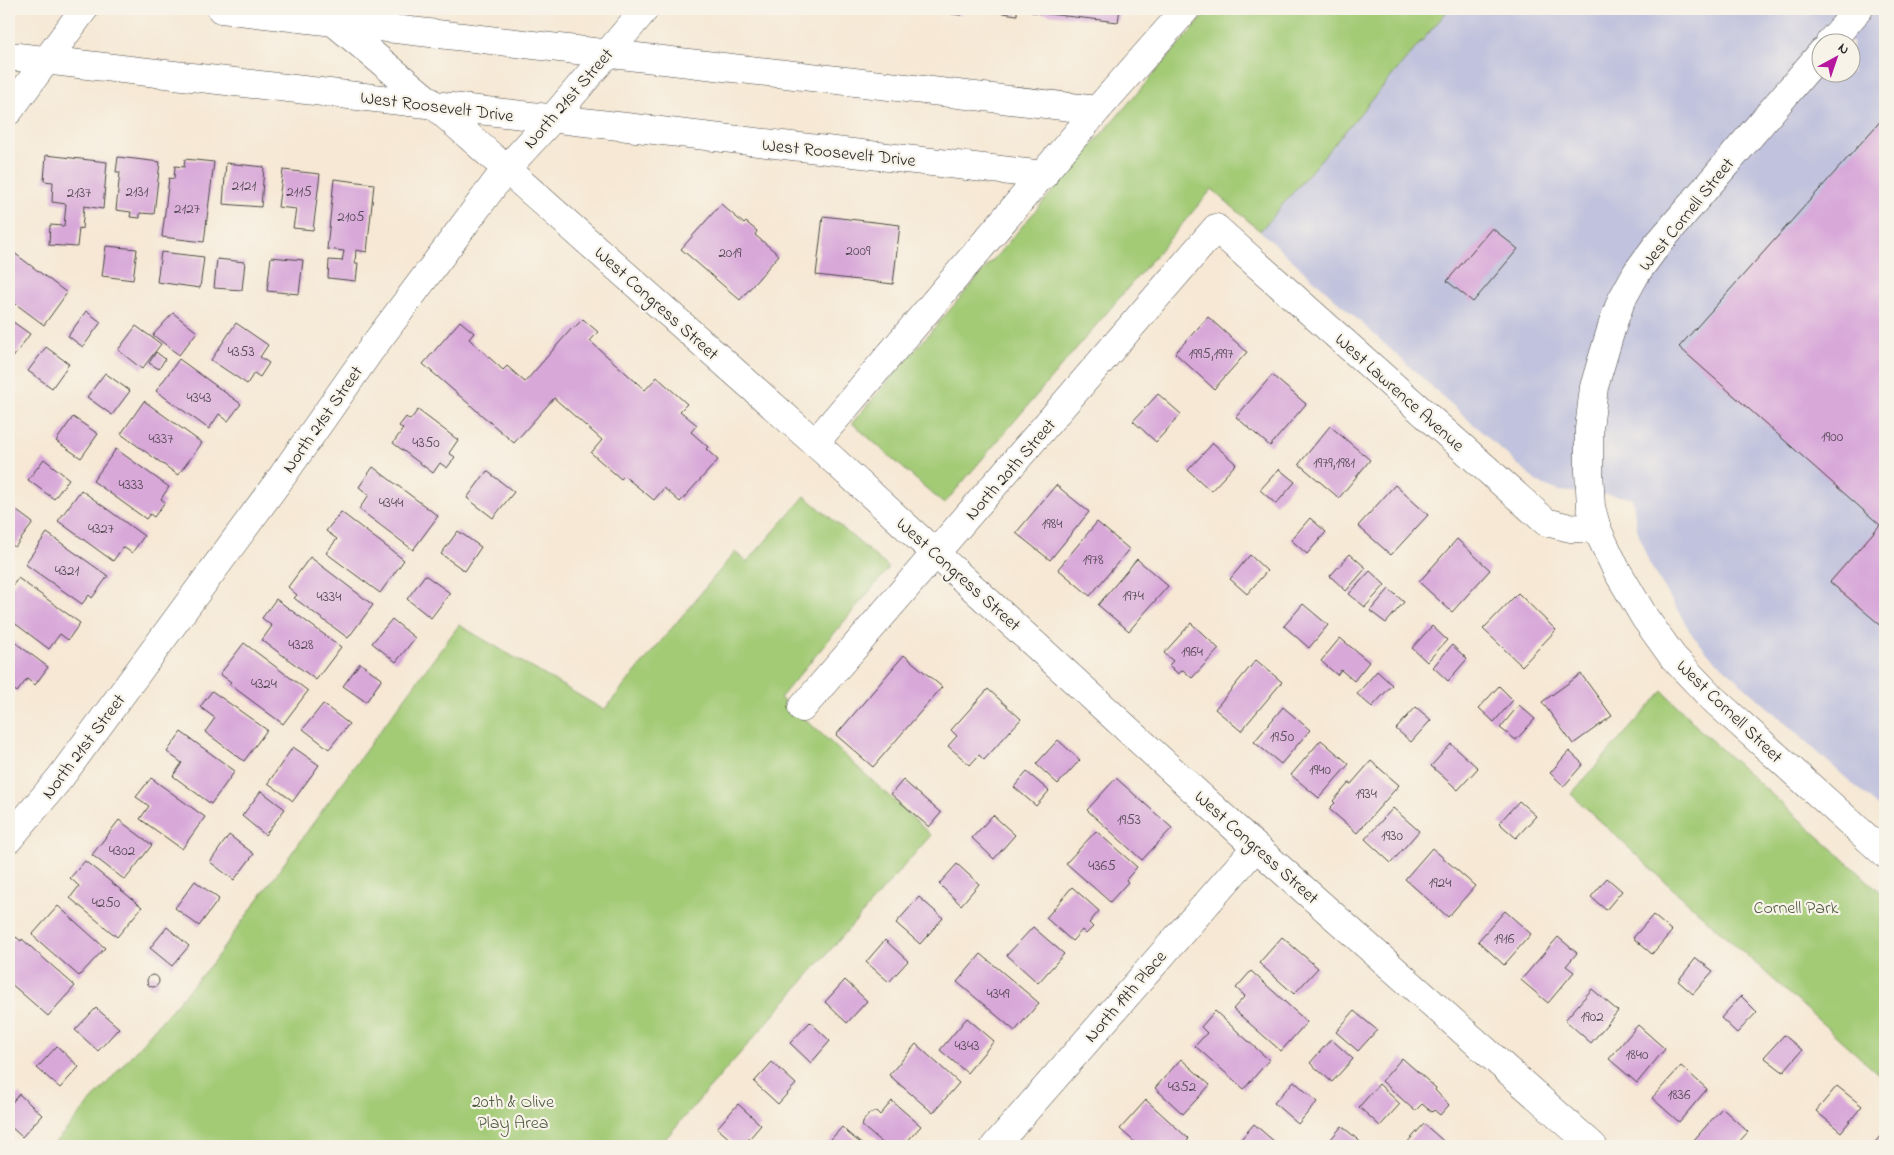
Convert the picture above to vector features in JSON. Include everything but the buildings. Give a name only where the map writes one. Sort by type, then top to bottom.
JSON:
[{"type":"street","points":[[9,112],[84,9]]},
{"type":"street","points":[[221,9],[325,15],[607,53],[1097,110]]},
{"type":"street","name":"North 21st Street","points":[[9,839],[66,770],[283,475],[372,348],[506,169],[552,119],[646,9]]},
{"type":"street","points":[[815,443],[1044,175],[1097,110],[1186,9]]},
{"type":"street","points":[[1839,32],[1859,9]]},
{"type":"street","name":"West Congress Street","points":[[325,15],[435,106],[815,443],[1256,846],[1593,1146]]},
{"type":"street","name":"West Roosevelt Drive","points":[[9,56],[1044,175]]},
{"type":"street","name":"West Cornell Street","points":[[1812,64],[1657,245],[1637,272],[1621,301],[1612,323],[1594,387],[1589,429],[1591,507],[1597,528],[1616,569],[1645,618],[1673,657],[1712,698],[1885,854]]},
{"type":"street","name":"West Lawrence Avenue","points":[[1216,228],[1546,522],[1570,528],[1597,528]]},
{"type":"street","name":"North 20th Street","points":[[802,708],[1216,228]]},
{"type":"street","name":"North 19th Place","points":[[995,1146],[1256,846]]},
{"type":"shaded area","points":[[1449,9],[1885,9],[1885,813],[1712,657],[1693,636],[1649,563],[1637,529],[1632,497],[1559,491],[1537,482],[1260,231]]},
{"type":"green space","points":[[1210,9],[1449,9],[1260,231],[1212,189],[944,504],[852,423]]},
{"type":"green space","name":"20th & Olive Play Area","points":[[805,496],[889,568],[780,698],[931,835],[659,1146],[52,1146],[213,962],[371,743],[459,625],[604,710],[735,552],[747,562]]},
{"type":"green space","name":"Cornell Park","points":[[1663,691],[1702,732],[1885,896],[1885,1080],[1673,889],[1571,794]]}]
